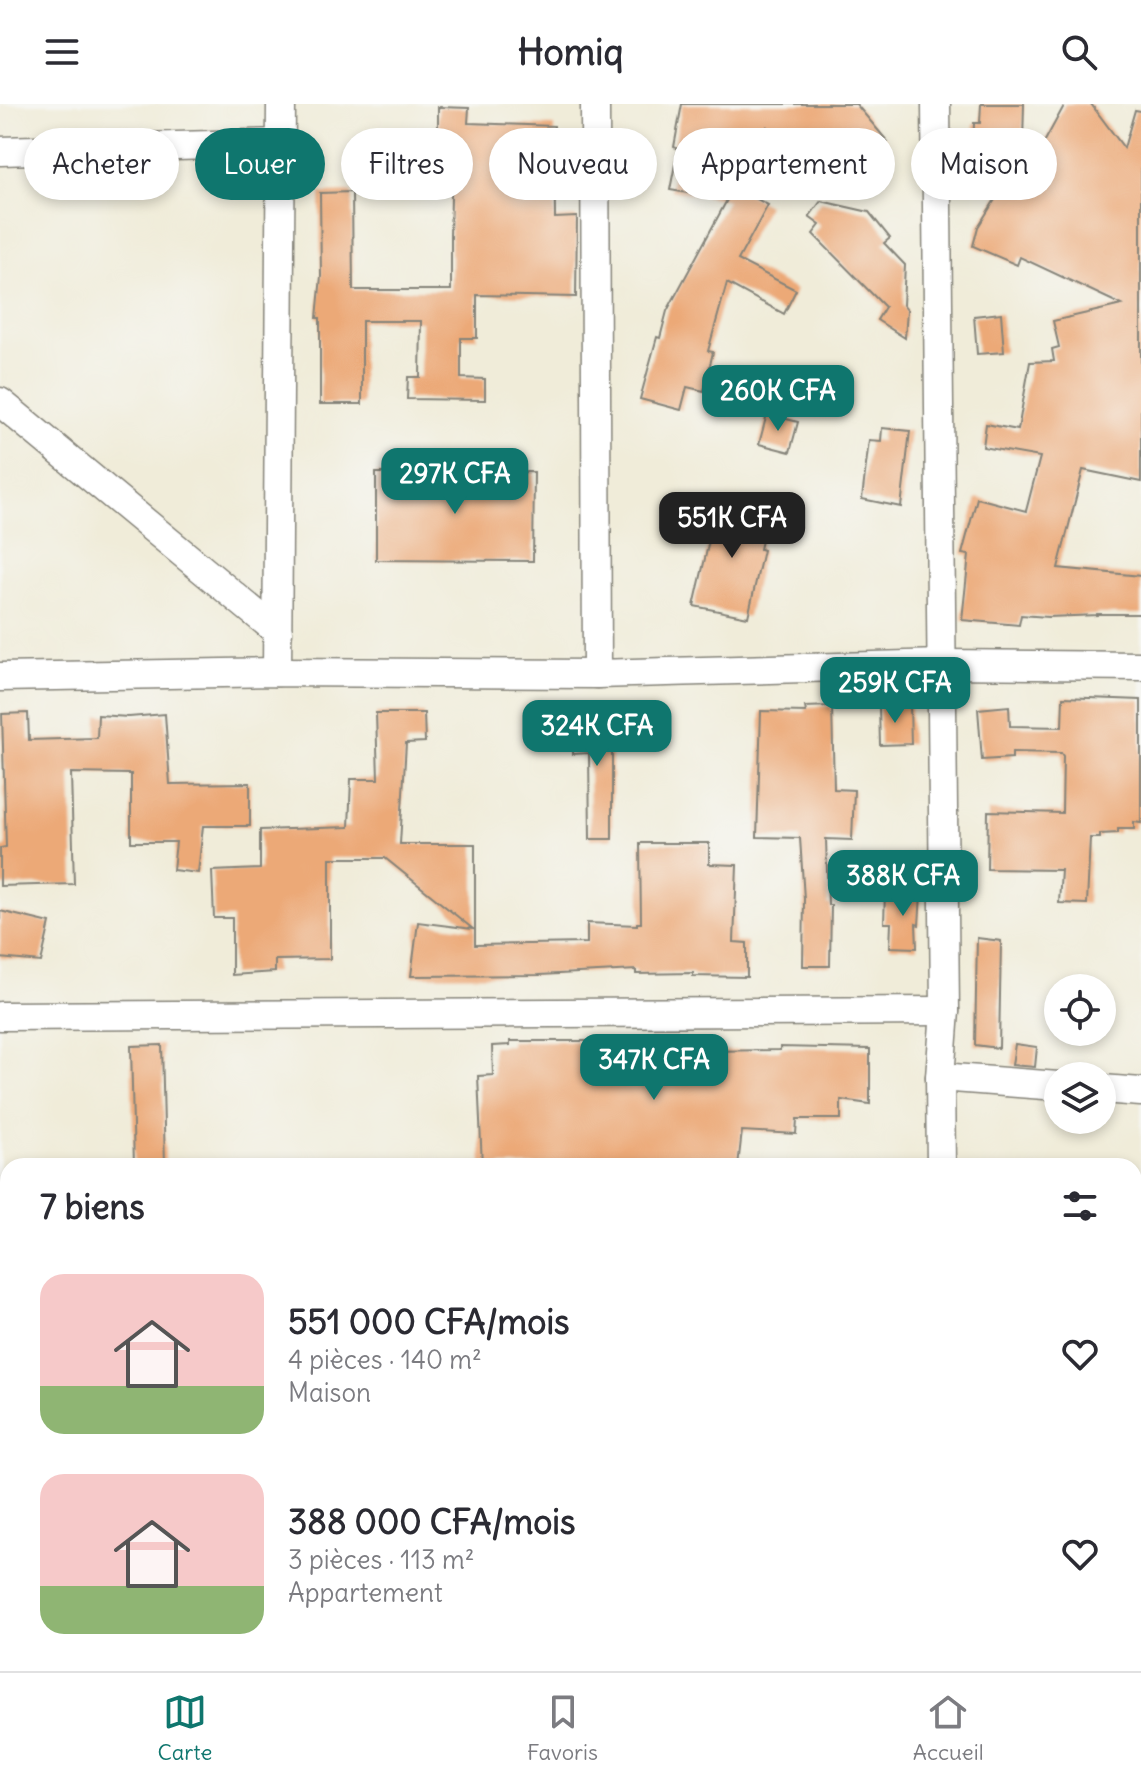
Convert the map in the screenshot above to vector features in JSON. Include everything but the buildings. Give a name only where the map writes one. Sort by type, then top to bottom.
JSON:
[{"type":"street","points":[[281,104],[282,128]]},
{"type":"street","points":[[595,104],[597,674]]},
{"type":"street","points":[[936,104],[945,1011],[940,1077],[941,1158]]},
{"type":"street","points":[[0,151],[195,145]]},
{"type":"street","points":[[277,672],[282,200]]},
{"type":"street","points":[[0,402],[278,632]]},
{"type":"street","points":[[0,677],[277,672],[597,674],[942,664],[1141,666]]},
{"type":"street","points":[[0,1016],[945,1011]]},
{"type":"street","points":[[940,1077],[1044,1085]]},
{"type":"street","points":[[1116,1090],[1141,1092]]}]
